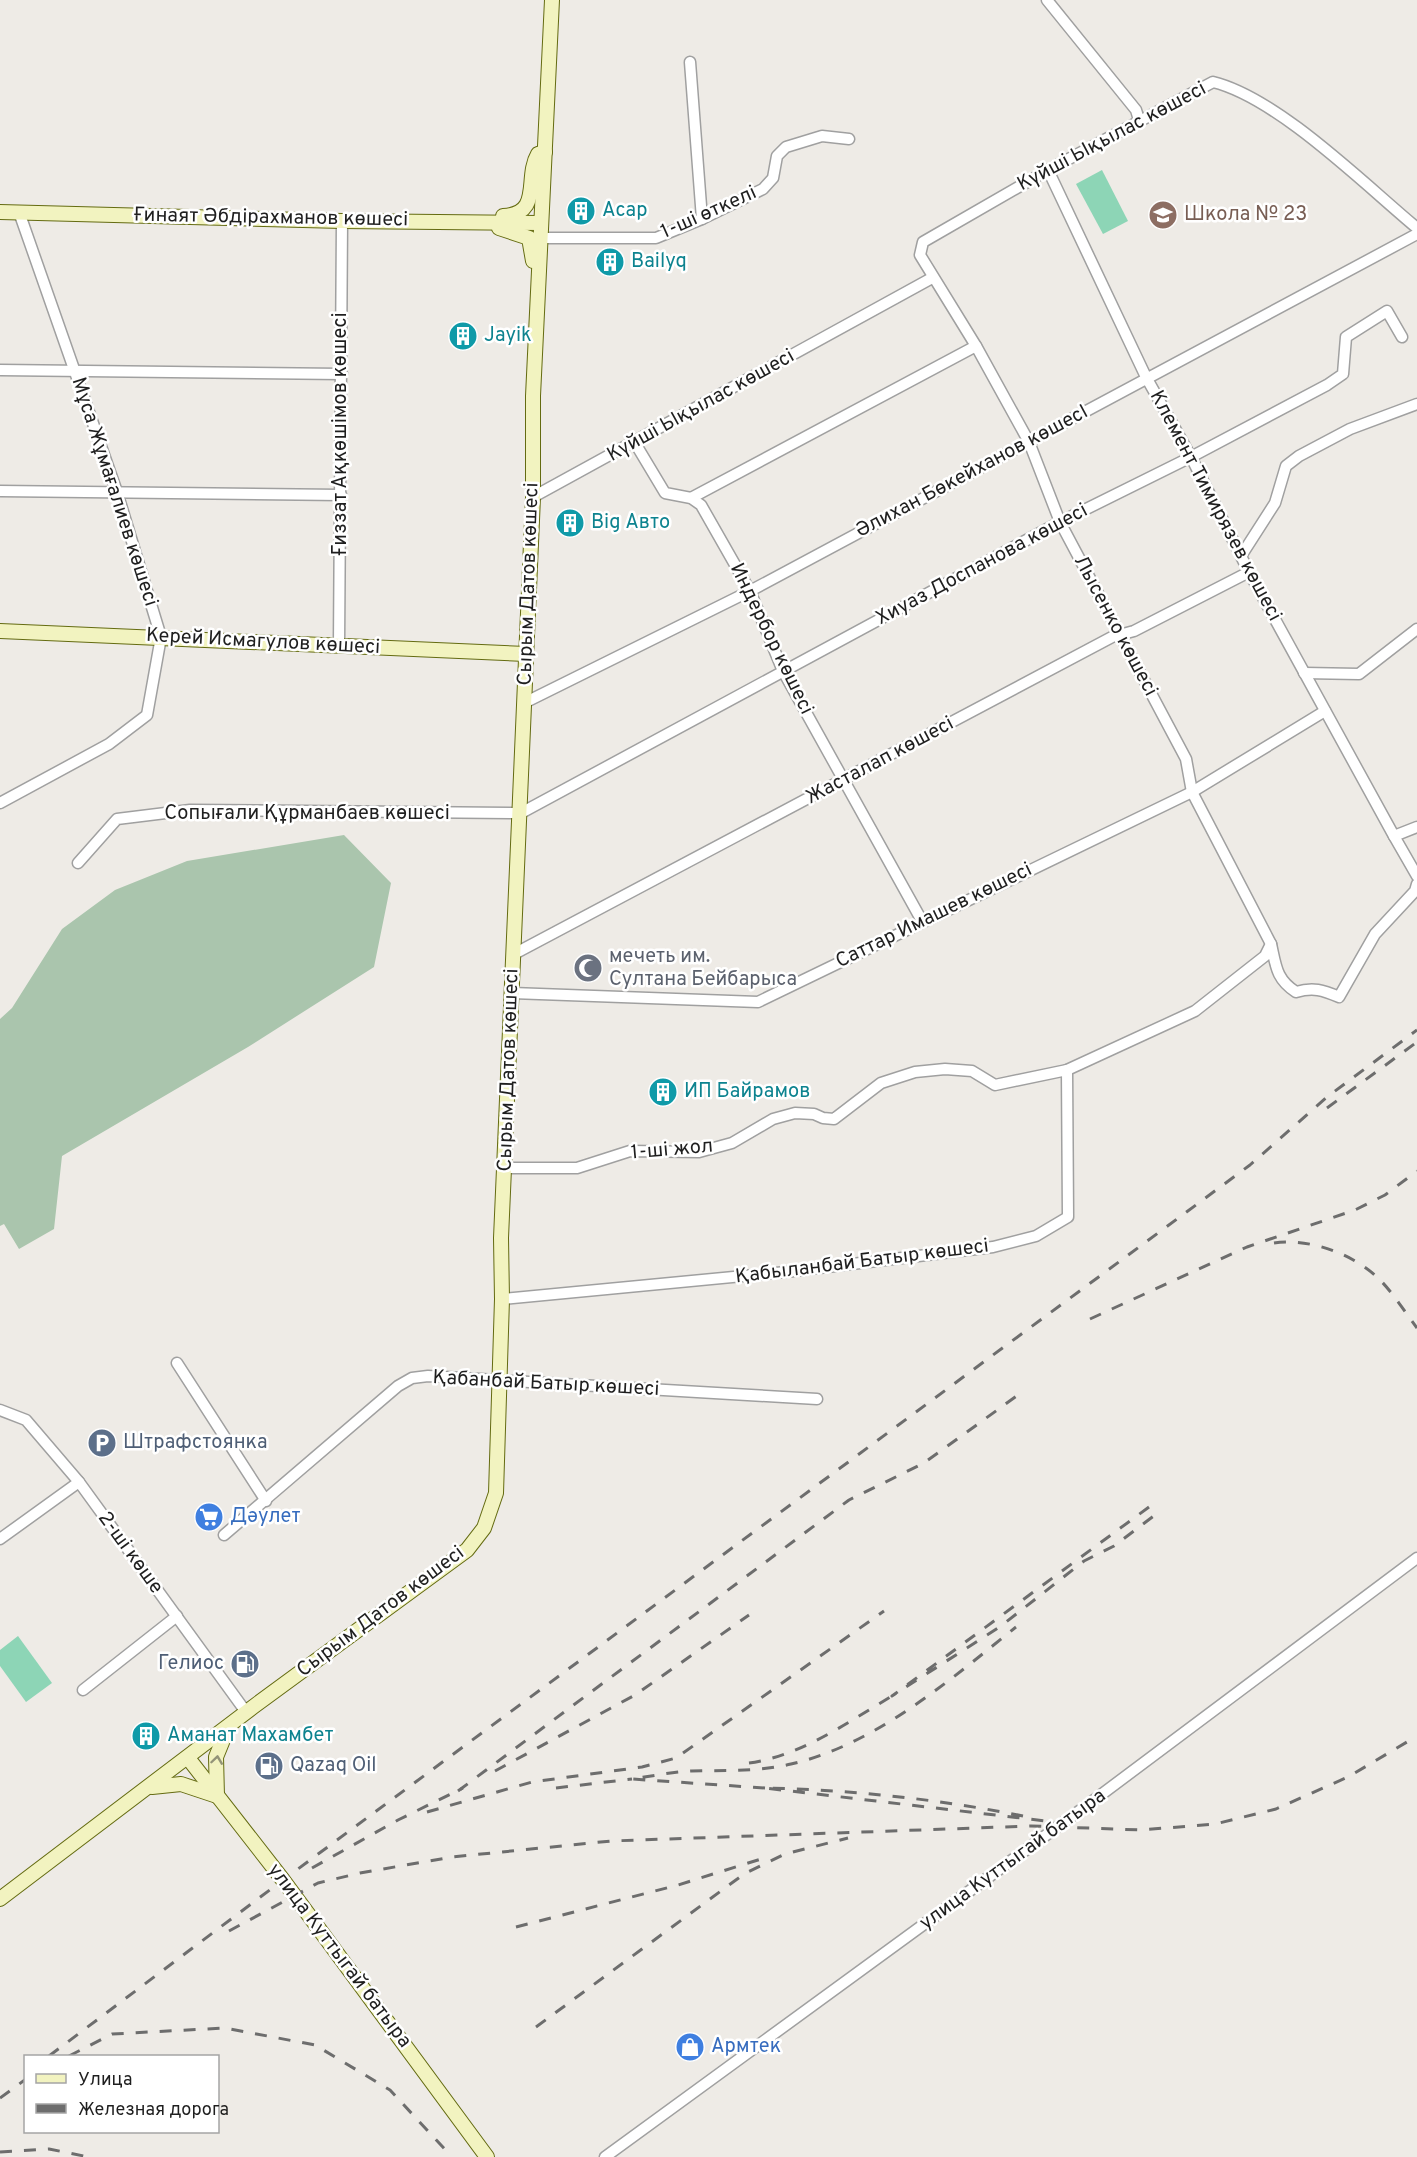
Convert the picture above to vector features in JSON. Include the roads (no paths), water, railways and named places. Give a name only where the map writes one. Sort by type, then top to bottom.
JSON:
[{"type":"main road","name":"Сырым Датов көшесі","points":[[0,1899],[150,1788],[246,1712],[467,1550],[484,1528],[496,1493],[504,1168],[552,0]]},
{"type":"main road","points":[[468,221],[519,213],[529,197],[535,159],[544,152]]},
{"type":"main road","name":"Ғинаят Әбдірахманов көшесі","points":[[0,212],[342,221],[468,221],[541,231]]},
{"type":"main road","points":[[468,221],[511,230],[529,238],[533,252],[532,285],[539,300]]},
{"type":"main road","name":"Керей Исмагулов көшесі","points":[[0,631],[526,654]]},
{"type":"main road","points":[[150,1788],[181,1784],[217,1796],[216,1757],[229,1726]]},
{"type":"main road","name":"улица Куттыгай батыра","points":[[188,1758],[284,1880],[487,2157]]},
{"type":"street","points":[[1047,0],[1136,110],[1139,120]]},
{"type":"street","points":[[690,62],[702,219]]},
{"type":"street","name":"Күйші Ықылас көшесі","points":[[920,247],[922,242],[1048,170],[1201,86],[1213,82],[1227,86],[1285,117],[1417,228]]},
{"type":"street","name":"1-ші өткелі","points":[[541,231],[656,238],[702,219],[763,189],[773,178],[777,156],[786,147],[822,136],[849,139]]},
{"type":"street","name":"Клемент Тимирязев көшесі","points":[[1048,170],[1146,377],[1191,457],[1249,572],[1394,836]]},
{"type":"street","name":"Мұса Жұмағалиев көшесі","points":[[0,803],[109,744],[147,715],[161,637],[117,492],[19,212]]},
{"type":"street","name":"Ғиззат Ақкөшімов көшесi","points":[[339,646],[342,221]]},
{"type":"street","name":"Әлихан Бөкейханов көшесI","points":[[524,703],[750,591],[1146,377],[1417,234]]},
{"type":"street","name":"Лысенко көшесі","points":[[920,247],[920,255],[932,278],[976,346],[1029,442],[1060,522],[1186,759],[1192,792],[1271,944]]},
{"type":"street","name":"Күйші Ықылас көшесі","points":[[533,497],[932,278]]},
{"type":"street","name":"Хиуаз Доспанова көшесі","points":[[520,813],[1060,522],[1191,457],[1344,374],[1346,336],[1387,311],[1402,337]]},
{"type":"street","points":[[635,443],[665,493],[691,498],[976,346]]},
{"type":"street","points":[[0,370],[342,374]]},
{"type":"street","points":[[1241,556],[1275,503],[1286,466],[1299,456],[1350,429],[1417,404]]},
{"type":"street","points":[[0,491],[341,495]]},
{"type":"street","name":"Индербор көшесі","points":[[691,498],[701,504],[750,591],[783,671],[922,921]]},
{"type":"street","name":"Жасталап көшесі","points":[[514,954],[1121,634],[1134,631],[1249,572]]},
{"type":"street","points":[[1304,673],[1359,674],[1417,629]]},
{"type":"street","name":"Саттар Имашев көшесі","points":[[512,993],[759,1002],[1192,792],[1325,711]]},
{"type":"street","name":"Сопығали Құрманбаев көшесі","points":[[78,863],[117,819],[190,810],[520,813]]},
{"type":"street","points":[[1417,827],[1394,836],[1417,876]]},
{"type":"street","points":[[1271,944],[1276,970],[1283,983],[1296,992],[1308,988],[1322,989],[1339,997],[1375,934],[1415,891],[1417,884]]},
{"type":"street","points":[[1067,1070],[1195,1011],[1265,956],[1271,944]]},
{"type":"street","name":"1-ші жол","points":[[504,1168],[577,1168],[630,1151],[699,1152],[732,1143],[773,1119],[795,1113],[814,1114],[834,1119],[881,1083],[915,1072],[945,1069],[972,1071],[995,1085],[1067,1070]]},
{"type":"street","name":"Қабыланбай Батыр көшесі","points":[[502,1299],[786,1272],[993,1247],[1036,1236],[1068,1217],[1067,1070]]},
{"type":"street","points":[[177,1363],[266,1501]]},
{"type":"street","name":"Қабанбай Батыр көшесі","points":[[224,1535],[398,1386],[412,1378],[428,1376],[499,1382],[818,1399]]},
{"type":"street","name":"2-ші көше","points":[[0,1410],[26,1420],[79,1482],[246,1712]]},
{"type":"street","points":[[0,1539],[79,1482]]},
{"type":"street","name":"улица Куттыгай батыра","points":[[605,2157],[1086,1806],[1417,1558]]},
{"type":"street","points":[[83,1690],[177,1616]]},
{"type":"railway","points":[[50,2055],[283,1880],[1250,1165],[1327,1097],[1417,1030]]},
{"type":"railway","points":[[1327,1108],[1417,1042]]},
{"type":"railway","points":[[1090,1319],[1247,1247],[1355,1210],[1385,1195],[1417,1171]]},
{"type":"railway","points":[[1274,1243],[1315,1245],[1342,1254],[1367,1268],[1393,1295],[1417,1328]]},
{"type":"railway","points":[[458,1791],[849,1500],[924,1463],[1018,1395]]},
{"type":"railway","points":[[1149,1507],[892,1696],[1001,1626],[1084,1561],[1114,1546],[1155,1515]]},
{"type":"railway","points":[[427,1812],[532,1782],[642,1767],[676,1758],[884,1611]]},
{"type":"railway","points":[[495,1771],[635,1695],[749,1615]]},
{"type":"railway","points":[[765,1788],[632,1779],[684,1772],[766,1768],[822,1755],[882,1726],[910,1708],[938,1689],[1016,1627]]},
{"type":"railway","points":[[749,1763],[805,1746],[892,1696]]},
{"type":"railway","points":[[229,1931],[318,1883],[360,1873],[452,1857],[611,1841],[1031,1826],[1141,1830],[1215,1824],[1276,1809],[1348,1777],[1417,1736]]},
{"type":"railway","points":[[556,1788],[632,1779]]},
{"type":"railway","points":[[312,1868],[398,1820],[463,1788]]},
{"type":"railway","points":[[1023,1816],[895,1796],[765,1788],[1046,1821]]},
{"type":"railway","points":[[536,2027],[744,1874],[785,1854],[848,1838]]},
{"type":"railway","points":[[516,1927],[678,1885],[761,1859]]},
{"type":"railway","points":[[71,2055],[112,2034],[225,2028],[315,2045],[390,2090],[452,2157]]},
{"type":"railway","points":[[0,2098],[24,2080]]},
{"type":"railway","points":[[0,2152],[49,2149],[89,2157]]},
{"type":"place","name":"Асар","points":[[581,211]]},
{"type":"place","name":"Школа № 23","points":[[1163,215]]},
{"type":"place","name":"Bailyq","points":[[610,262]]},
{"type":"place","name":"Jayik","points":[[463,336]]},
{"type":"place","name":"Big Авто","points":[[570,523]]},
{"type":"place","name":"мечеть им. Султана Бейбарыса","points":[[588,968]]},
{"type":"place","name":"ИП Байрамов","points":[[663,1092]]},
{"type":"place","name":"Штрафстоянка","points":[[102,1443]]},
{"type":"place","name":"Дәулет","points":[[209,1517]]},
{"type":"place","name":"Гелиос","points":[[245,1664]]},
{"type":"place","name":"Аманат Махамбет","points":[[146,1736]]},
{"type":"place","name":"Qazaq Oil","points":[[269,1766]]},
{"type":"place","name":"Армтек","points":[[690,2047]]}]
